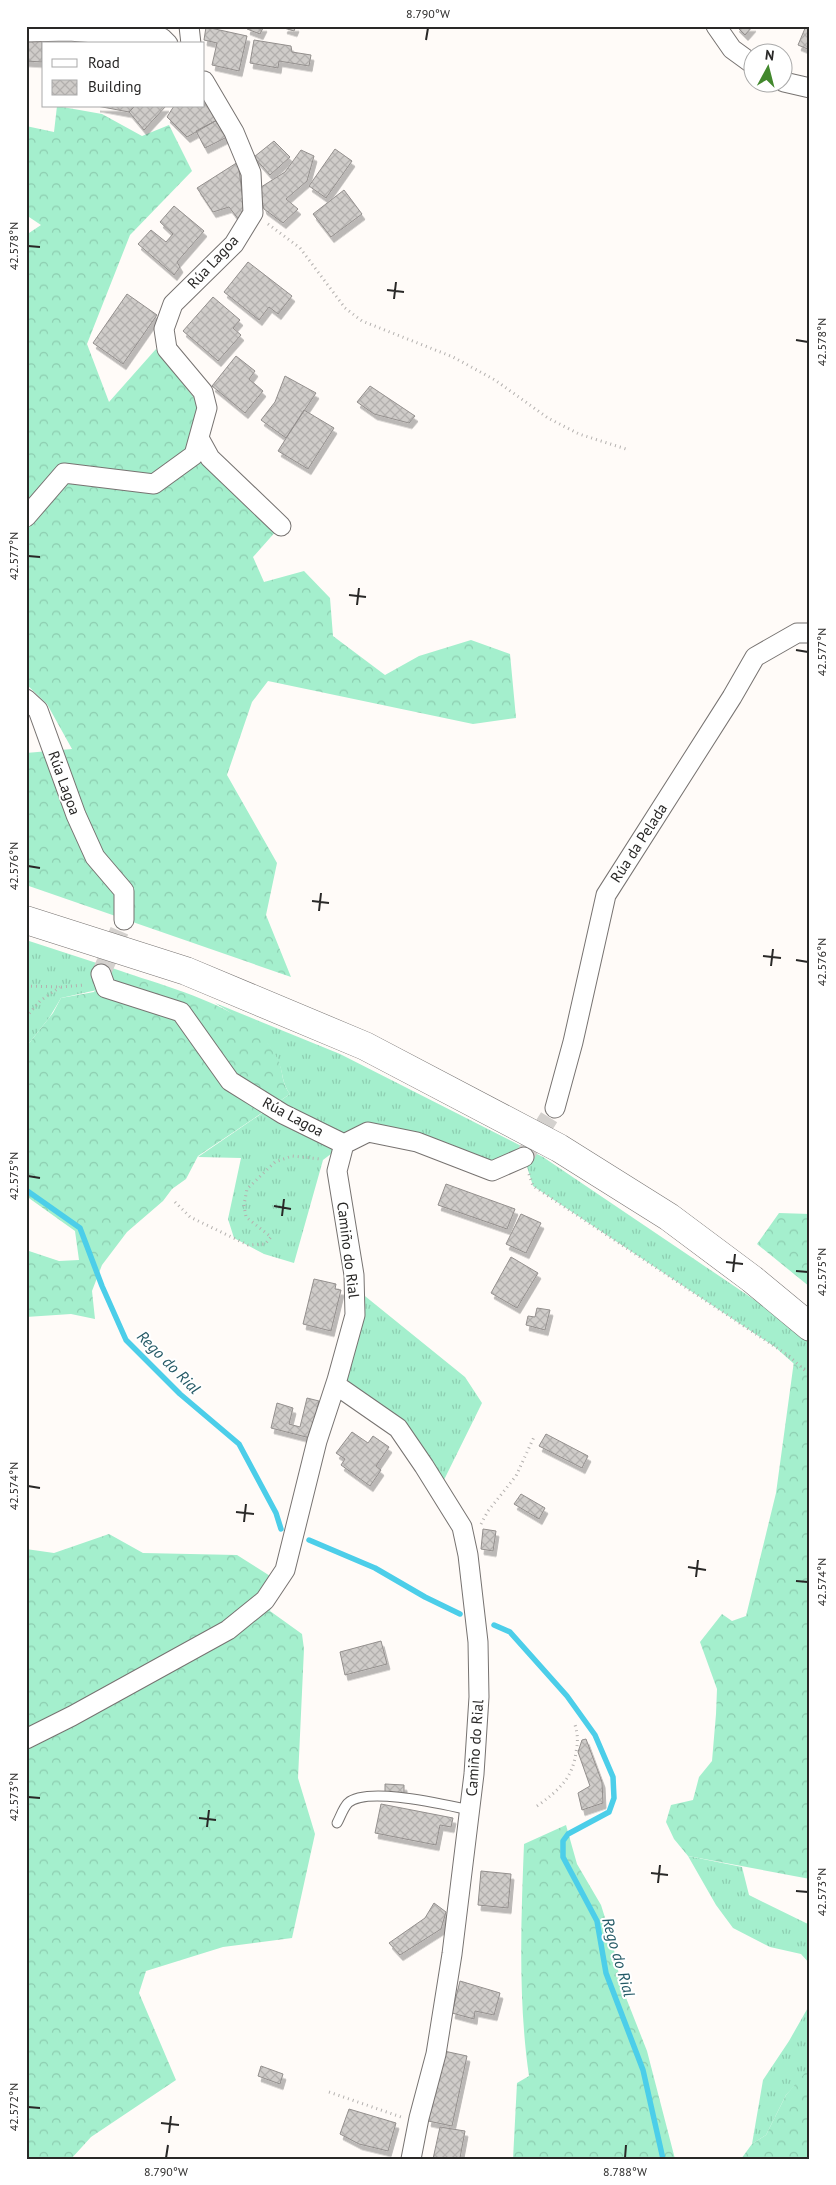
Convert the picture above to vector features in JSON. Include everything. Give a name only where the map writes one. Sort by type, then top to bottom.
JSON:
[{"type":"main road","points":[[26,920],[186,971],[365,1046],[559,1148],[669,1217],[752,1279],[810,1327]]},
{"type":"street","points":[[190,26],[191,42]]},
{"type":"street","points":[[716,26],[732,49],[744,58]]},
{"type":"street","points":[[26,32],[69,31],[166,36]]},
{"type":"street","points":[[205,83],[234,132],[251,173],[253,214]]},
{"type":"street","points":[[794,84],[810,88]]},
{"type":"street","name":"Rúa Lagoa","points":[[26,517],[64,473],[154,484],[194,455],[207,408],[203,392],[167,349],[164,329],[173,304],[234,244],[253,214]]},
{"type":"street","points":[[199,438],[210,458],[281,526]]},
{"type":"street","name":"Rúa da Pelada","points":[[555,1108],[573,1042],[606,895],[732,697],[755,657],[796,633],[810,633]]},
{"type":"street","name":"Rúa Lagoa","points":[[26,699],[38,710],[76,815],[95,857],[124,891],[124,920]]},
{"type":"street","name":"Rúa Lagoa","points":[[103,981],[181,1012],[230,1081],[283,1114],[344,1144]]},
{"type":"street","points":[[344,1144],[368,1132],[417,1142],[492,1171],[524,1156]]},
{"type":"street","name":"Camiño do Rial","points":[[26,1739],[72,1716],[228,1630],[265,1600],[286,1570],[317,1441],[336,1385],[355,1315],[354,1275],[337,1171],[344,1144]]},
{"type":"street","name":"Camiño do Rial","points":[[336,1385],[398,1428],[462,1527],[468,1555],[478,1642],[479,1697],[470,1810],[442,2021],[411,2159]]},
{"type":"lane","points":[[337,1823],[348,1803],[366,1796],[386,1796],[470,1810]]},
{"type":"path","points":[[253,214],[300,248],[345,308],[362,321],[453,358],[495,380],[548,418],[579,434],[626,449]]},
{"type":"path","points":[[26,986],[60,987],[103,981]]},
{"type":"path","points":[[26,1016],[40,1001],[60,987]]},
{"type":"path","points":[[175,1202],[190,1217],[248,1245],[265,1244],[272,1237],[246,1217],[244,1205],[247,1189],[275,1162],[292,1156],[323,1160],[344,1144]]},
{"type":"path","points":[[524,1156],[533,1186],[782,1352],[810,1375]]},
{"type":"path","points":[[468,1555],[488,1511],[516,1476],[534,1437]]},
{"type":"path","points":[[537,1806],[554,1794],[571,1774],[575,1763],[578,1734],[575,1725]]},
{"type":"path","points":[[329,2092],[418,2124]]},
{"type":"green space","points":[[57,108],[68,108],[102,114],[142,136],[169,125],[192,171],[130,235],[87,344],[109,402],[156,349],[198,403],[194,455],[277,530],[253,557],[264,582],[304,571],[330,598],[333,636],[385,675],[419,656],[471,640],[510,654],[516,718],[473,724],[268,681],[252,702],[227,775],[277,863],[266,915],[291,977],[26,885],[26,753],[72,749],[47,704],[26,684],[26,235],[41,225],[26,215],[26,126],[54,132]]},
{"type":"green space","points":[[26,940],[112,968],[106,988],[61,998],[49,1018],[26,1047]]},
{"type":"green space","points":[[112,968],[190,994],[230,1012],[246,1022],[260,1033],[273,1051],[279,1062],[284,1082],[290,1094],[198,1156],[186,1179],[172,1189],[163,1201],[127,1232],[102,1265],[92,1291],[95,1319],[71,1314],[26,1317],[26,1250],[59,1261],[79,1260],[75,1231],[26,1196],[26,1047],[53,1013],[61,998],[94,992]]},
{"type":"green space","points":[[215,1003],[340,1054],[543,1157],[783,1319],[810,1342],[810,1378],[775,1347],[533,1186],[524,1157],[492,1171],[368,1132],[344,1144],[323,1160],[294,1263],[264,1254],[234,1238],[228,1219],[241,1158],[198,1157],[290,1094],[285,1085],[278,1061],[266,1042],[243,1021]]},
{"type":"green space","points":[[779,1213],[810,1214],[810,1287],[757,1244]]},
{"type":"green space","points":[[355,1288],[465,1377],[482,1403],[439,1490],[398,1428],[336,1385]]},
{"type":"green space","points":[[794,1361],[810,1375],[810,1686],[807,1690],[810,1692],[810,1879],[688,1856],[674,1839],[666,1822],[671,1805],[693,1800],[699,1777],[712,1761],[717,1689],[700,1642],[722,1614],[732,1621],[746,1616],[776,1493]]},
{"type":"green space","points":[[109,1534],[143,1553],[237,1555],[278,1581],[270,1611],[302,1634],[304,1649],[298,1778],[315,1834],[292,1938],[223,1947],[146,1971],[139,1993],[176,2080],[91,2137],[71,2159],[26,2159],[26,1549],[54,1553]]},
{"type":"green space","points":[[566,1825],[577,1864],[601,1905],[612,1940],[621,1985],[647,2051],[675,2159],[513,2159],[517,2083],[529,2076],[522,1990],[521,1931],[524,1844]]},
{"type":"green space","points":[[688,1856],[742,1867],[749,1895],[810,1925],[810,1964],[801,1954],[770,1947],[733,1928],[716,1905]]},
{"type":"green space","points":[[810,2004],[810,2069],[786,2095],[766,2135],[752,2144],[763,2080],[789,2041]]},
{"type":"green space","points":[[810,2067],[810,2159],[741,2159],[752,2144],[766,2135],[786,2095]]},
{"type":"building","points":[[248,26],[264,26],[260,34],[247,29]]},
{"type":"building","points":[[285,26],[296,26],[294,31],[284,28]]},
{"type":"building","points":[[736,26],[753,26],[745,35]]},
{"type":"building","points":[[806,26],[810,26],[810,50],[798,45]]},
{"type":"building","points":[[206,27],[247,36],[239,71],[212,65],[217,43],[204,40]]},
{"type":"building","points":[[26,39],[42,40],[42,62],[26,61]]},
{"type":"building","points":[[254,40],[291,46],[292,52],[311,55],[309,66],[279,61],[278,68],[250,63]]},
{"type":"building","points":[[205,97],[219,119],[187,137],[167,117],[173,108],[205,108]]},
{"type":"building","points":[[108,108],[133,108],[129,112]]},
{"type":"building","points":[[133,108],[164,108],[144,130],[129,112]]},
{"type":"building","points":[[219,119],[229,136],[205,148],[196,131]]},
{"type":"building","points":[[274,141],[290,157],[270,175],[254,157]]},
{"type":"building","points":[[335,149],[352,161],[326,198],[309,186]]},
{"type":"building","points":[[301,150],[314,156],[307,181],[286,199],[298,209],[283,223],[264,209],[258,189],[285,172]]},
{"type":"building","points":[[238,162],[245,216],[239,220],[229,207],[213,212],[197,188]]},
{"type":"building","points":[[344,190],[362,214],[331,237],[313,214]]},
{"type":"building","points":[[174,206],[204,231],[177,262],[180,267],[174,275],[138,244],[151,230],[166,242],[173,234],[160,222]]},
{"type":"building","points":[[248,262],[292,296],[278,314],[269,307],[259,320],[224,292]]},
{"type":"building","points":[[127,294],[157,315],[123,364],[93,343]]},
{"type":"building","points":[[213,297],[240,320],[233,328],[241,335],[218,361],[183,331]]},
{"type":"building","points":[[236,356],[255,371],[249,379],[263,391],[245,413],[212,386]]},
{"type":"building","points":[[285,376],[316,393],[286,438],[261,420],[275,402]]},
{"type":"building","points":[[370,386],[415,416],[409,423],[374,414],[357,402]]},
{"type":"building","points":[[304,410],[334,428],[308,469],[278,451]]},
{"type":"building","points":[[446,1184],[515,1209],[507,1229],[438,1205]]},
{"type":"building","points":[[521,1214],[541,1223],[526,1253],[506,1244]]},
{"type":"building","points":[[511,1257],[538,1273],[517,1308],[491,1293]]},
{"type":"building","points":[[314,1279],[336,1284],[335,1289],[341,1290],[331,1331],[303,1324]]},
{"type":"building","points":[[537,1308],[550,1310],[545,1330],[526,1325],[528,1316],[535,1317]]},
{"type":"building","points":[[307,1398],[319,1401],[310,1438],[271,1428],[277,1403],[293,1408],[289,1424],[300,1427]]},
{"type":"building","points":[[352,1432],[368,1443],[373,1436],[389,1447],[376,1466],[381,1470],[370,1486],[341,1465],[345,1459],[336,1453]]},
{"type":"building","points":[[546,1434],[588,1456],[582,1468],[539,1446]]},
{"type":"building","points":[[521,1494],[545,1508],[539,1519],[514,1504]]},
{"type":"building","points":[[483,1529],[496,1531],[493,1551],[481,1549]]},
{"type":"building","points":[[381,1641],[387,1664],[345,1675],[340,1652]]},
{"type":"building","points":[[586,1739],[602,1782],[603,1803],[582,1810],[578,1793],[590,1786],[578,1752],[582,1740]]},
{"type":"building","points":[[385,1784],[404,1785],[404,1793],[385,1792]]},
{"type":"building","points":[[381,1804],[453,1818],[451,1827],[440,1825],[436,1845],[375,1833]]},
{"type":"building","points":[[481,1871],[511,1874],[508,1908],[478,1905]]},
{"type":"building","points":[[434,1903],[446,1912],[441,1929],[400,1955],[389,1943],[425,1918]]},
{"type":"building","points":[[460,1981],[500,1993],[494,2015],[475,2011],[474,2019],[452,2013]]},
{"type":"building","points":[[444,2051],[467,2056],[452,2126],[428,2121]]},
{"type":"building","points":[[261,2066],[283,2074],[280,2084],[258,2076]]},
{"type":"building","points":[[349,2109],[396,2123],[388,2151],[359,2144],[340,2134]]},
{"type":"building","points":[[440,2127],[465,2131],[460,2158],[433,2159]]},
{"type":"waterway","name":"Rego do Rial","points":[[26,1190],[80,1228],[102,1286],[126,1340],[180,1394],[239,1444],[276,1513],[281,1529]]},
{"type":"waterway","name":"Rego do Rial","points":[[309,1540],[375,1568],[425,1597],[460,1614]]},
{"type":"waterway","name":"Rego do Rial","points":[[494,1625],[510,1632],[567,1696],[595,1735],[613,1777],[614,1798],[609,1812],[568,1834],[563,1841],[563,1857],[597,1921],[606,1973],[643,2070],[663,2159]]},
{"type":"tunnel","points":[[101,974],[124,920]]},
{"type":"tunnel","points":[[524,1157],[555,1108]]}]
